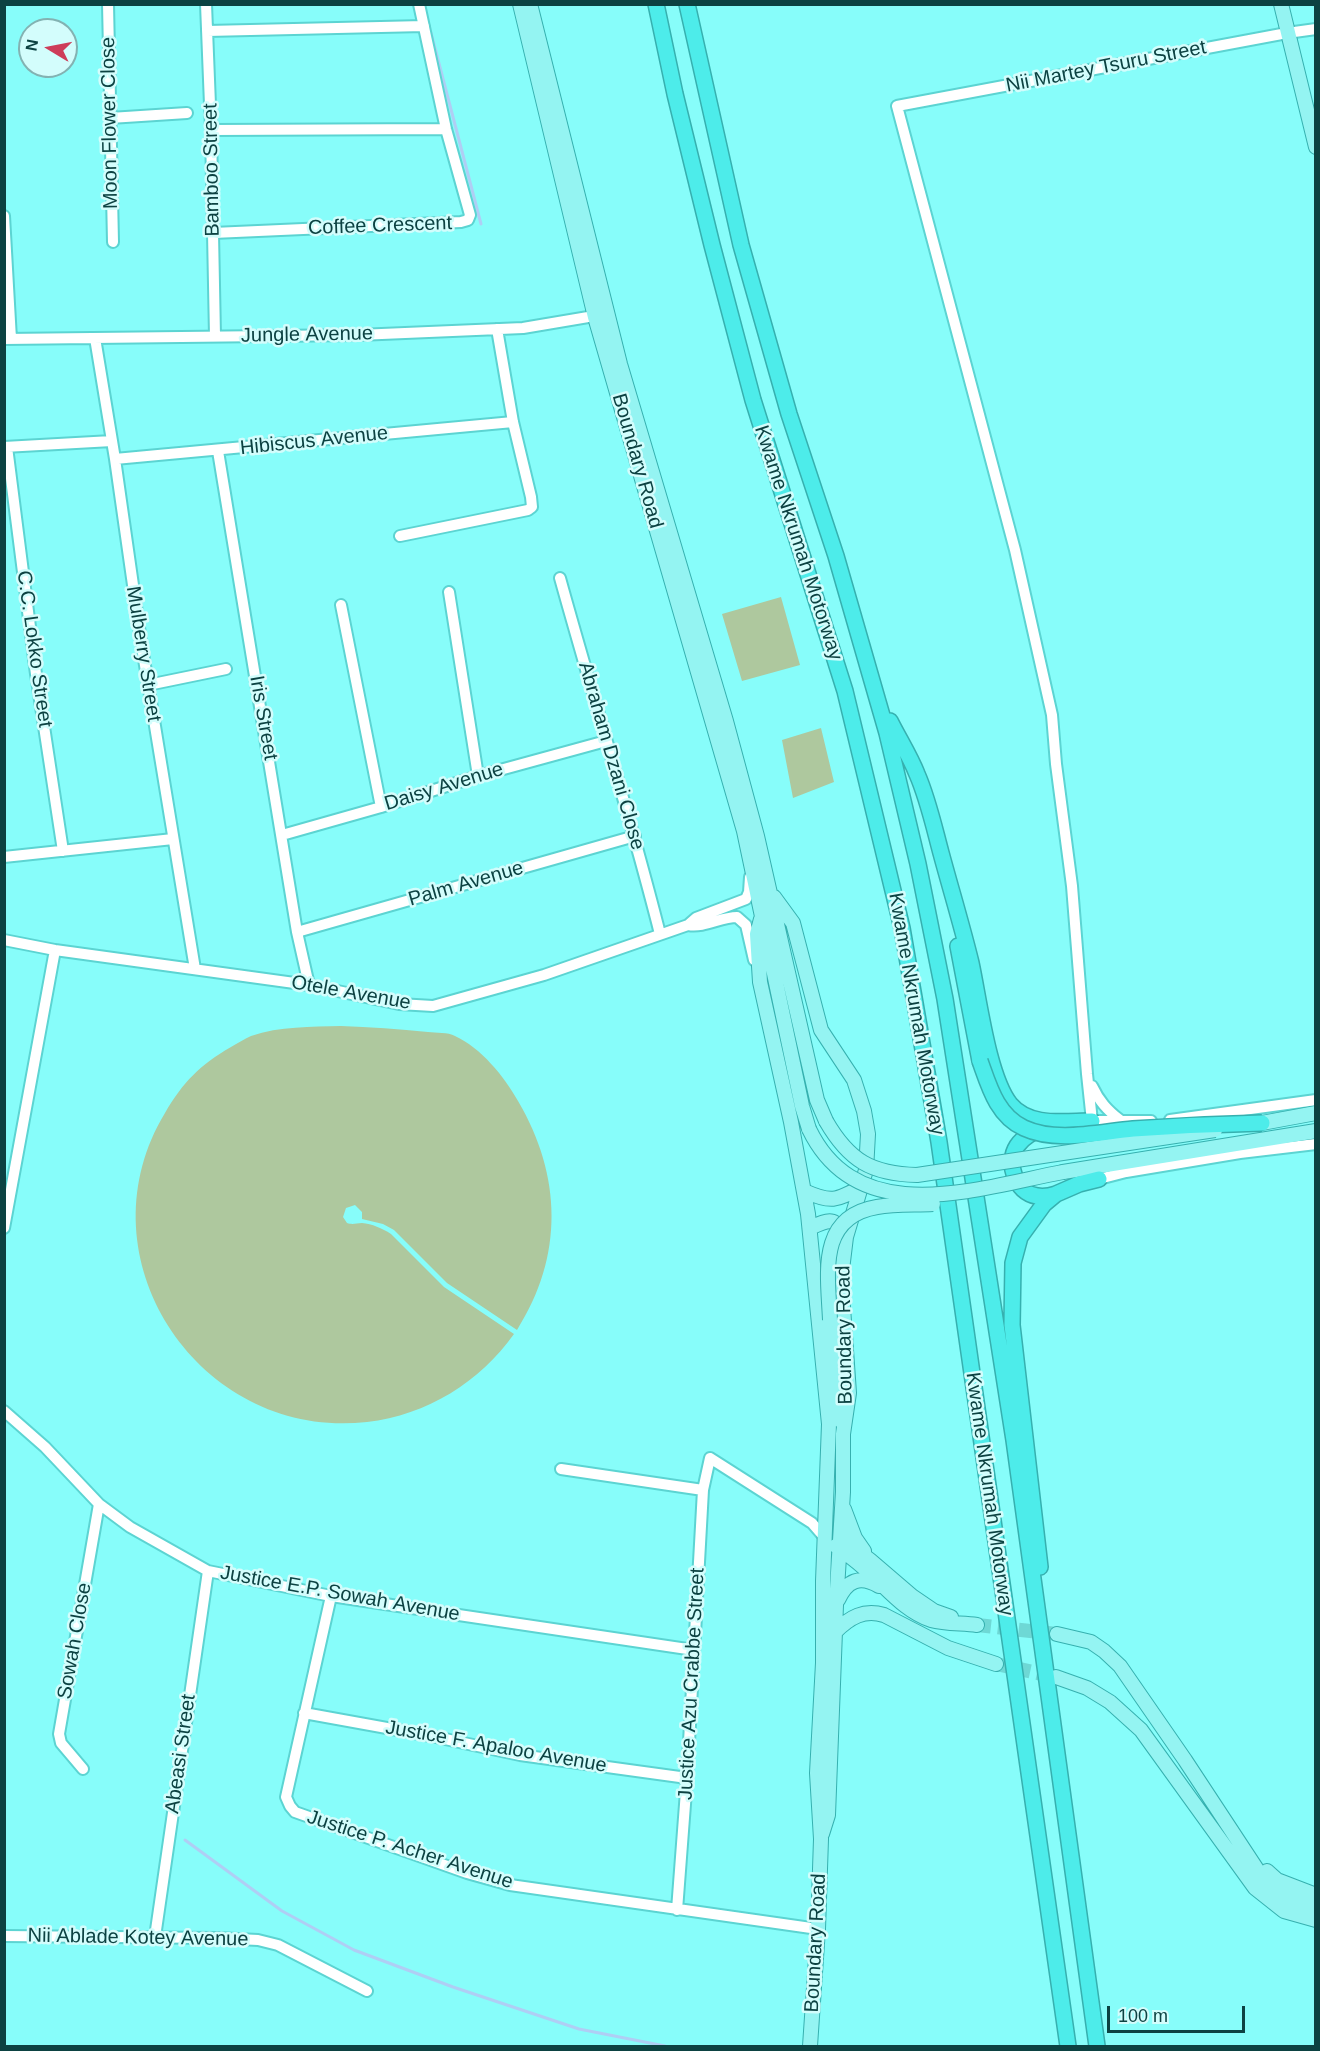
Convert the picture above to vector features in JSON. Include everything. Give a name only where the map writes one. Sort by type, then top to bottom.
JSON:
[{"type":"highway","name":"Kwame Nkrumah Motorway","points":[[656,4],[675,94],[750,389],[845,691],[902,928],[939,1142],[1068,2046]]},
{"type":"highway","name":"Kwame Nkrumah Motorway","points":[[687,4],[741,245],[787,405],[836,556],[876,694],[918,864],[945,999],[1014,1440],[1097,2046]]},
{"type":"highway","points":[[876,694],[918,774],[947,872],[991,1057],[1001,1088],[1011,1104],[1023,1115],[1038,1120],[1068,1123]]},
{"type":"highway","points":[[947,872],[962,973],[980,1061],[992,1094],[1006,1115],[1023,1128],[1049,1135],[1262,1123]]},
{"type":"highway","points":[[1056,1194],[1037,1196],[1028,1193],[1016,1179],[1012,1167],[1013,1155],[1018,1145],[1030,1133],[1068,1123],[1092,1121]]},
{"type":"highway","points":[[1038,1618],[1041,1602],[1040,1562],[1012,1325],[1013,1263],[1020,1237],[1044,1204],[1056,1194],[1079,1184],[1099,1179]]},
{"type":"main road","name":"Boundary Road","points":[[520,4],[601,315],[751,862],[802,1106],[809,1129],[815,1143],[838,1168],[862,1183],[888,1193],[943,1195]]},
{"type":"main road","name":"Boundary Road","points":[[530,4],[601,315],[726,722],[770,892],[817,1100],[837,1140],[868,1166],[891,1175],[917,1176],[1316,1113]]},
{"type":"main road","points":[[1281,4],[1316,147]]},
{"type":"main road","name":"Boundary Road","points":[[770,892],[793,923],[821,1030],[854,1080],[864,1111],[868,1134],[866,1170],[846,1237],[841,1278],[849,1393],[843,1434],[843,1505],[836,1605],[828,1815],[821,1839]]},
{"type":"main road","name":"Boundary Road","points":[[762,915],[757,934],[760,982],[810,1228],[828,1424],[821,1529],[823,1663],[817,1773],[821,1839],[810,2046]]},
{"type":"main road","points":[[843,1434],[830,1320],[829,1251],[833,1237],[845,1220],[857,1213],[877,1207],[935,1203],[943,1195],[1075,1170],[1316,1131]]},
{"type":"main road","points":[[804,1191],[818,1197],[840,1199],[861,1187]]},
{"type":"main road","points":[[810,1228],[826,1221],[834,1222],[838,1224],[846,1237]]},
{"type":"main road","points":[[843,1505],[855,1538],[870,1560]]},
{"type":"main road","points":[[821,1529],[841,1544],[870,1560],[912,1596],[934,1611],[960,1623]]},
{"type":"main road","points":[[841,1544],[886,1590],[913,1612],[930,1620],[944,1623],[977,1625]]},
{"type":"main road","points":[[836,1605],[844,1589],[855,1580],[873,1582],[886,1590]]},
{"type":"main road","points":[[835,1632],[855,1616],[874,1612],[948,1648],[996,1664]]},
{"type":"main road","points":[[1057,1634],[1091,1642],[1120,1666],[1258,1871],[1272,1887],[1292,1900],[1316,1909]]},
{"type":"main road","points":[[1056,1677],[1087,1688],[1110,1702],[1141,1730],[1255,1888],[1284,1911],[1316,1920]]},
{"type":"main road","points":[[1206,1820],[1209,1796]]},
{"type":"main road","points":[[1249,1856],[1277,1880],[1316,1895]]},
{"type":"street","name":"Moon Flower Close","points":[[108,4],[112,242]]},
{"type":"street","name":"Bamboo Street","points":[[206,4],[215,336]]},
{"type":"street","name":"Coffee Crescent","points":[[213,233],[449,223],[468,220],[470,215],[446,129],[419,4]]},
{"type":"street","points":[[207,31],[424,26]]},
{"type":"street","name":"Nii Martey Tsuru Street","points":[[1087,1074],[1072,886],[1052,715],[1015,550],[979,408],[897,106],[1316,29]]},
{"type":"street","points":[[110,118],[187,113]]},
{"type":"street","points":[[211,130],[446,129]]},
{"type":"street","points":[[4,216],[8,339]]},
{"type":"street","name":"Jungle Avenue","points":[[8,339],[358,335],[523,328],[601,315]]},
{"type":"street","points":[[400,536],[528,510],[532,507],[513,422],[497,329]]},
{"type":"street","name":"Mulberry Street","points":[[95,338],[148,685],[195,969]]},
{"type":"street","name":"Hibiscus Avenue","points":[[115,459],[513,422]]},
{"type":"street","points":[[6,447],[112,441]]},
{"type":"street","name":"C.C. Lokko Street","points":[[6,447],[36,674],[63,851]]},
{"type":"street","name":"Iris Street","points":[[218,451],[297,933],[309,985]]},
{"type":"street","name":"Abraham Dzani Close","points":[[560,578],[635,836],[660,934]]},
{"type":"street","points":[[449,592],[478,776]]},
{"type":"street","points":[[341,605],[381,807]]},
{"type":"street","points":[[148,685],[226,669]]},
{"type":"street","name":"Daisy Avenue","points":[[282,835],[478,776],[606,741]]},
{"type":"street","name":"Palm Avenue","points":[[297,933],[635,836]]},
{"type":"street","points":[[4,857],[173,839]]},
{"type":"street","name":"Otele Avenue","points":[[4,940],[55,950],[309,985],[399,1004],[440,1006],[544,975],[688,925],[696,918],[746,899],[749,892],[751,862]]},
{"type":"street","name":"Otele Avenue","points":[[688,925],[697,927],[725,917],[737,917],[743,921],[760,982]]},
{"type":"street","points":[[4,1228],[55,950]]},
{"type":"street","points":[[1087,1074],[1098,1099],[1107,1111],[1120,1120]]},
{"type":"street","points":[[1087,1074],[1092,1121],[1157,1121],[1316,1100]]},
{"type":"street","points":[[1099,1179],[1126,1172],[1240,1153],[1316,1144]]},
{"type":"street","name":"Justice E.P. Sowah Avenue","points":[[4,1411],[45,1447],[99,1504],[130,1527],[208,1570],[331,1596],[694,1650]]},
{"type":"street","name":"Justice Azu Crabbe Street","points":[[677,1910],[687,1778],[703,1490],[710,1458],[821,1529]]},
{"type":"street","points":[[561,1468],[703,1490]]},
{"type":"street","name":"Sowah Close","points":[[83,1769],[61,1743],[59,1734],[99,1504]]},
{"type":"street","name":"Abeasi Street","points":[[155,1937],[208,1570]]},
{"type":"street","name":"Justice P. Acher Avenue","points":[[331,1596],[286,1797],[295,1812],[467,1873],[510,1885],[818,1929]]},
{"type":"street","name":"Justice F. Apaloo Avenue","points":[[304,1713],[520,1755],[687,1778]]},
{"type":"street","name":"Nii Ablade Kotey Avenue","points":[[4,1936],[258,1940],[278,1945],[367,1991]]},
{"type":"green space","points":[[781,597],[800,665],[742,681],[722,614]]},
{"type":"green space","points":[[821,728],[834,782],[793,798],[782,740]]},
{"type":"green space","points":[[341,1026],[449,1034],[465,1041],[483,1055],[512,1092],[533,1129],[543,1158],[552,1216],[550,1245],[543,1274],[532,1302],[517,1330],[447,1283],[394,1230],[383,1224],[362,1219],[362,1212],[355,1205],[346,1208],[343,1217],[347,1223],[369,1224],[391,1234],[444,1287],[514,1334],[485,1367],[450,1393],[410,1412],[367,1422],[307,1420],[253,1402],[206,1371],[170,1329],[146,1280],[136,1225],[142,1169],[165,1113],[193,1075],[220,1054],[251,1036],[284,1029]]},
{"type":"waterway","points":[[431,33],[481,224]]},
{"type":"waterway","points":[[185,1840],[282,1911],[354,1950],[453,1987],[579,2029],[665,2046]]},
{"type":"tunnel","points":[[977,1625],[1057,1634]]},
{"type":"tunnel","points":[[996,1664],[1056,1677]]}]
